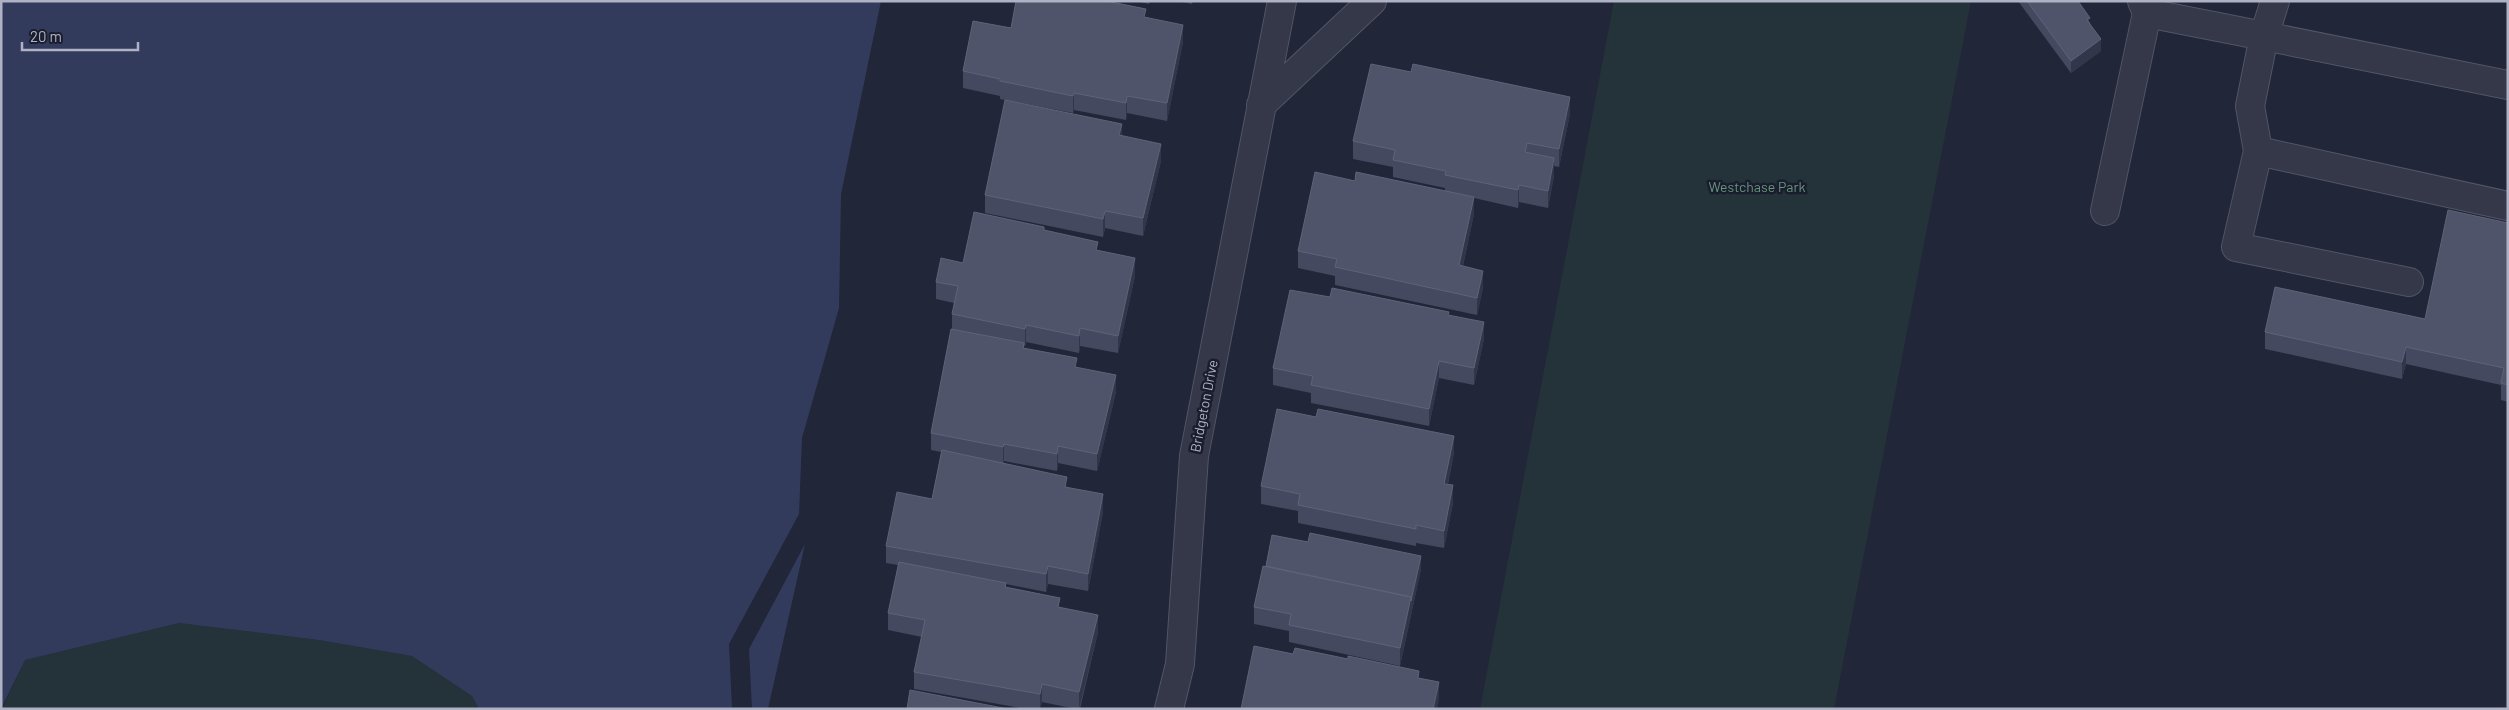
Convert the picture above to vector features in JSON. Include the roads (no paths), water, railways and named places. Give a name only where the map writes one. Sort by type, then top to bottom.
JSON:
[{"type":"street","name":"Bridgeton Drive","points":[[1169,709],[1180,664],[1194,456],[1282,1]]},
{"type":"street","points":[[1261,105],[1372,1]]},
{"type":"street","points":[[2275,1],[2264,36],[2250,106],[2258,151],[2236,247],[2408,282]]},
{"type":"street","points":[[2105,211],[2145,7],[2264,36],[2508,84]]},
{"type":"street","points":[[2258,151],[2508,206]]},
{"type":"water","points":[[1,1],[881,1],[841,194],[839,308],[802,438],[799,514],[729,644],[732,709],[479,709],[472,696],[412,656],[319,640],[179,623],[25,660],[1,709]]},
{"type":"water","points":[[805,544],[768,709],[752,709],[749,649]]},
{"type":"park label","name":"Westchase Park","points":[[1757,187]]}]
